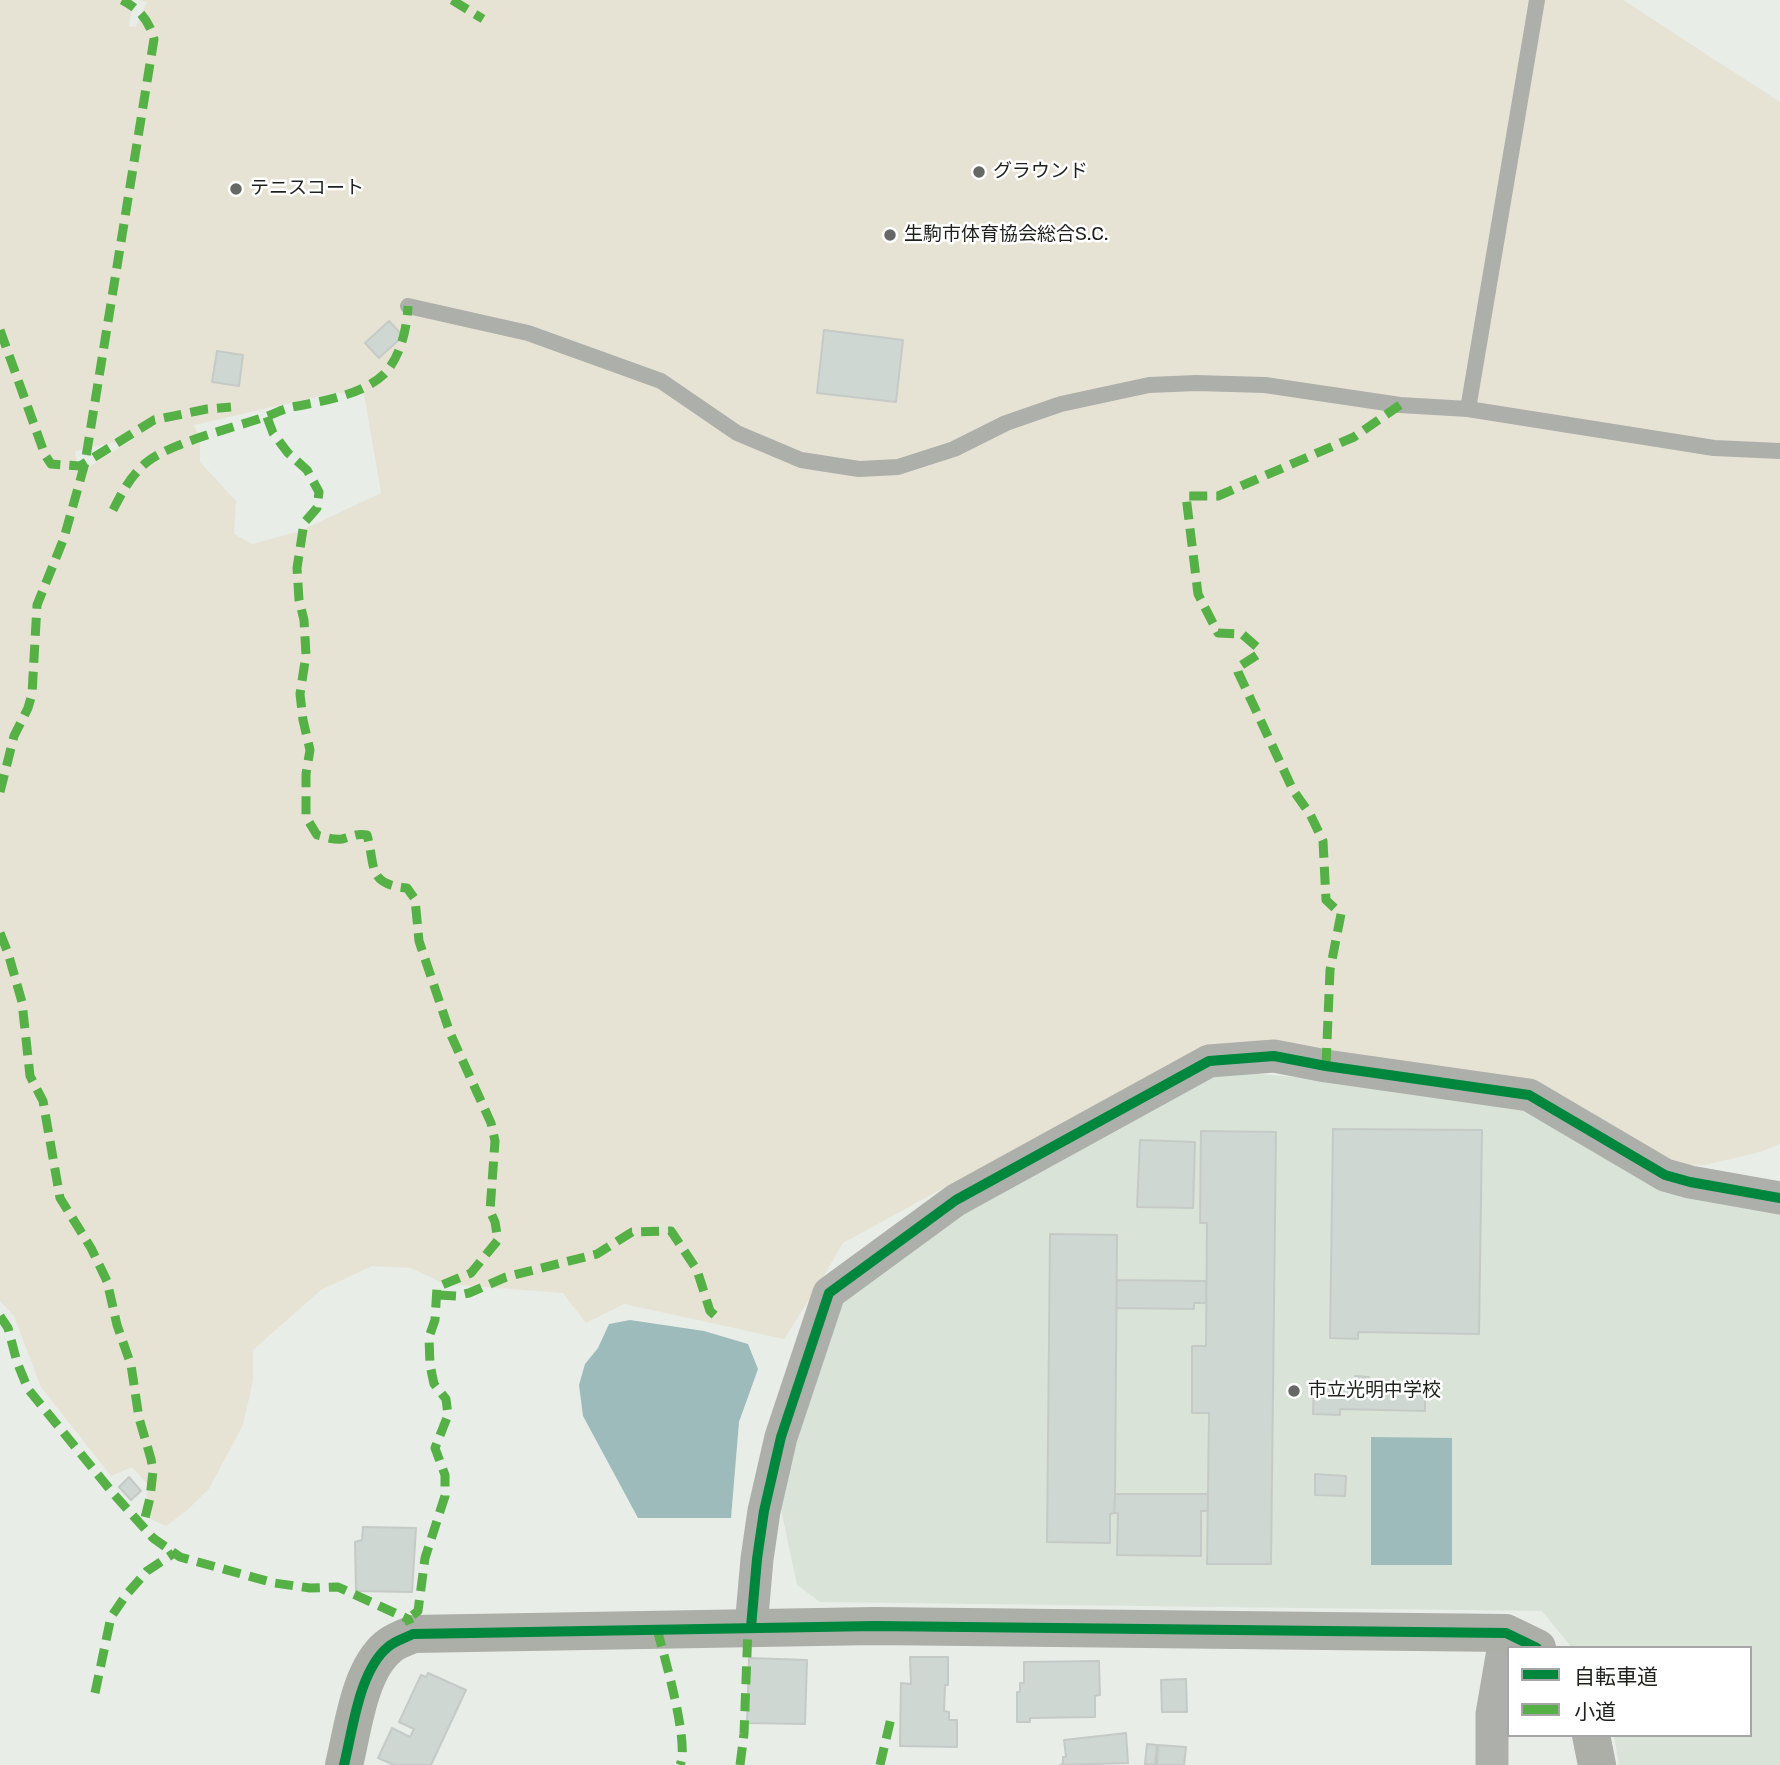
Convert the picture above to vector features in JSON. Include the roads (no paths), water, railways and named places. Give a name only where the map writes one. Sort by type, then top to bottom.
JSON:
[{"type":"street","points":[[751,1627],[764,1511],[781,1437],[830,1293],[956,1200],[1209,1061],[1274,1056],[1529,1095],[1665,1175],[1780,1198]]},
{"type":"street","points":[[344,1765],[365,1681],[373,1662],[390,1645],[413,1634],[875,1626],[1522,1640]]},
{"type":"street","points":[[1492,1765],[1492,1714],[1507,1677]]},
{"type":"street","points":[[1591,1737],[1597,1765]]},
{"type":"lane","points":[[1468,409],[1536,0]]},
{"type":"lane","points":[[408,306],[528,333],[649,376],[661,381],[737,433],[801,460],[859,469],[898,467],[954,449],[1006,423],[1061,404],[1149,384],[1265,385],[1400,405],[1468,409],[1714,448],[1780,451]]},
{"type":"water","points":[[630,1320],[704,1331],[748,1344],[758,1369],[739,1422],[731,1518],[638,1518],[583,1416],[579,1385],[585,1364],[598,1348],[609,1324]]},
{"type":"water","points":[[1371,1437],[1452,1438],[1452,1565],[1371,1565]]},
{"type":"place","name":"グラウンド","points":[[979,172]]},
{"type":"place","name":"テニスコート","points":[[236,189]]},
{"type":"place","name":"生駒市体育協会総合S.C.","points":[[890,235]]},
{"type":"place","name":"市立光明中学校","points":[[1294,1391]]}]
